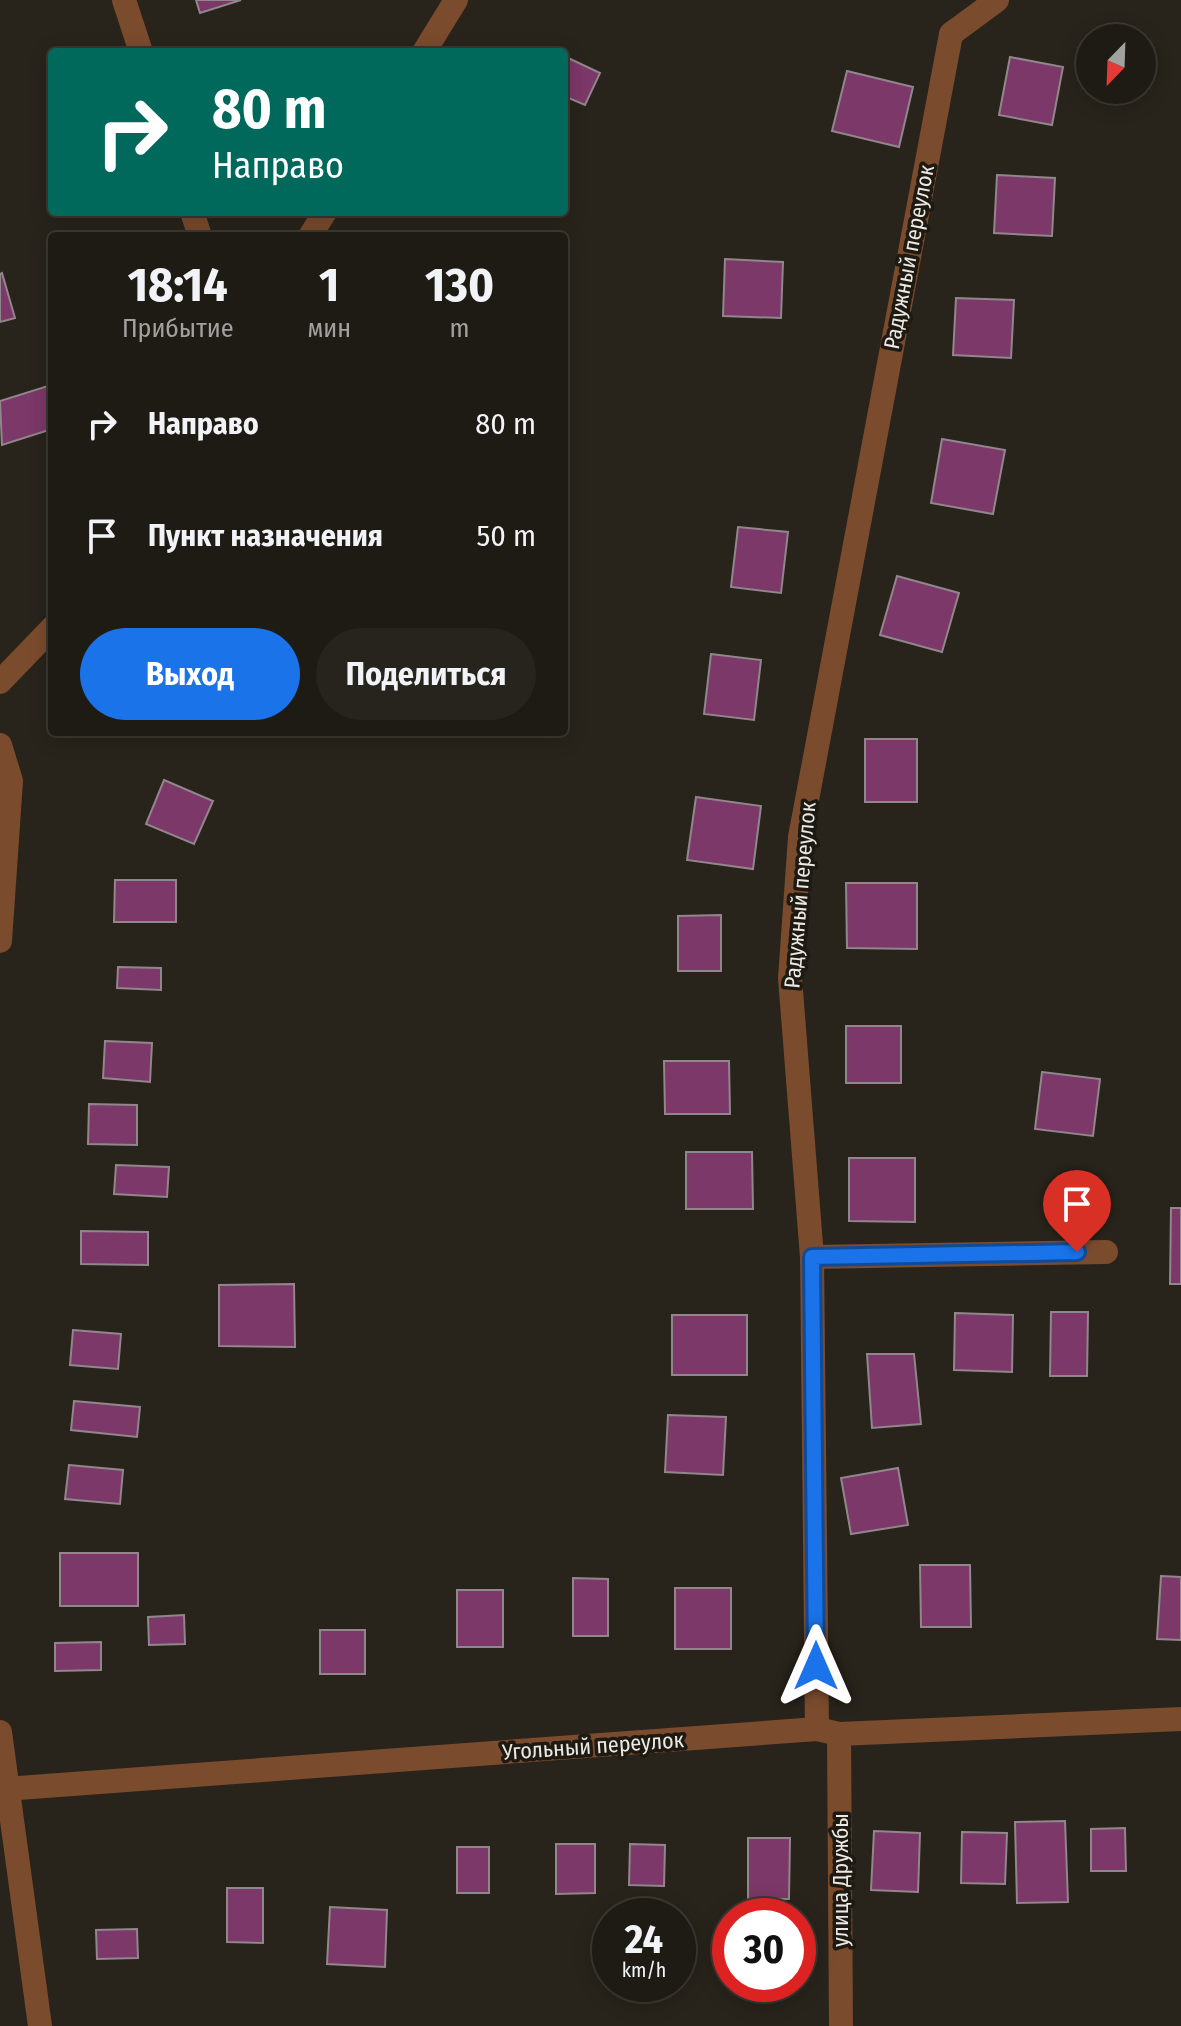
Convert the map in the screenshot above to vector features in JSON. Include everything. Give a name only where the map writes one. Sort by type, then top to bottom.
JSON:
[{"type":"street","points":[[124,0],[140,48]]},
{"type":"street","points":[[426,48],[456,0]]},
{"type":"street","name":"Радужный переулок","points":[[828,1731],[812,1257],[790,978],[800,837],[951,34],[997,0]]},
{"type":"street","points":[[0,682],[48,632]]},
{"type":"street","points":[[0,745],[11,781],[0,941]]},
{"type":"street","points":[[812,1257],[1106,1252]]},
{"type":"street","name":"Угольный переулок","points":[[5,1789],[828,1731],[1181,1719]]},
{"type":"street","name":"улица Дружбы","points":[[828,1731],[841,2026]]},
{"type":"street","points":[[0,1732],[5,1789],[40,2026]]},
{"type":"building","points":[[196,0],[241,0],[200,13]]},
{"type":"building","points":[[1010,57],[1063,67],[1052,125],[999,115]]},
{"type":"building","points":[[568,58],[600,73],[585,105],[568,98]]},
{"type":"building","points":[[847,71],[913,87],[899,147],[832,131]]},
{"type":"building","points":[[997,175],[1055,178],[1052,236],[994,233]]},
{"type":"building","points":[[725,259],[783,262],[781,318],[723,316]]},
{"type":"building","points":[[0,274],[15,318],[0,322]]},
{"type":"building","points":[[956,298],[1014,300],[1011,358],[953,355]]},
{"type":"building","points":[[48,386],[48,430],[2,445],[0,401]]},
{"type":"building","points":[[942,439],[1005,450],[993,514],[931,503]]},
{"type":"building","points":[[738,527],[788,532],[781,593],[731,587]]},
{"type":"building","points":[[897,576],[959,593],[942,652],[880,635]]},
{"type":"building","points":[[711,654],[761,660],[754,720],[704,714]]},
{"type":"building","points":[[865,739],[917,739],[917,802],[865,802]]},
{"type":"building","points":[[164,780],[213,801],[194,844],[146,824]]},
{"type":"building","points":[[696,797],[761,806],[753,869],[687,860]]},
{"type":"building","points":[[115,880],[176,880],[176,922],[114,922]]},
{"type":"building","points":[[846,883],[917,883],[917,949],[847,948]]},
{"type":"building","points":[[721,915],[721,971],[678,971],[678,916]]},
{"type":"building","points":[[118,967],[161,968],[161,990],[117,988]]},
{"type":"building","points":[[846,1026],[901,1026],[901,1083],[846,1083]]},
{"type":"building","points":[[105,1041],[152,1043],[150,1082],[103,1078]]},
{"type":"building","points":[[664,1061],[729,1061],[730,1114],[665,1114]]},
{"type":"building","points":[[1042,1072],[1100,1079],[1093,1136],[1035,1129]]},
{"type":"building","points":[[89,1104],[137,1105],[137,1145],[88,1144]]},
{"type":"building","points":[[686,1152],[752,1152],[753,1209],[686,1209]]},
{"type":"building","points":[[849,1158],[915,1158],[915,1222],[849,1221]]},
{"type":"building","points":[[116,1165],[169,1167],[167,1197],[114,1194]]},
{"type":"building","points":[[1171,1208],[1181,1208],[1181,1284],[1170,1284]]},
{"type":"building","points":[[81,1231],[148,1232],[148,1265],[81,1264]]},
{"type":"building","points":[[294,1284],[295,1347],[219,1346],[219,1285]]},
{"type":"building","points":[[1051,1312],[1088,1312],[1087,1376],[1050,1376]]},
{"type":"building","points":[[955,1313],[1013,1315],[1012,1372],[954,1370]]},
{"type":"building","points":[[672,1315],[747,1315],[747,1375],[672,1375]]},
{"type":"building","points":[[73,1330],[121,1334],[118,1369],[70,1365]]},
{"type":"building","points":[[867,1354],[914,1354],[921,1424],[872,1428]]},
{"type":"building","points":[[74,1401],[140,1407],[137,1437],[71,1430]]},
{"type":"building","points":[[668,1415],[726,1417],[723,1475],[665,1472]]},
{"type":"building","points":[[69,1465],[123,1470],[120,1504],[65,1499]]},
{"type":"building","points":[[898,1468],[908,1525],[851,1534],[841,1478]]},
{"type":"building","points":[[60,1553],[138,1553],[138,1606],[60,1606]]},
{"type":"building","points":[[920,1565],[970,1565],[971,1627],[921,1627]]},
{"type":"building","points":[[1161,1576],[1181,1577],[1181,1640],[1157,1639]]},
{"type":"building","points":[[573,1578],[608,1579],[608,1636],[573,1636]]},
{"type":"building","points":[[675,1588],[731,1588],[731,1649],[675,1649]]},
{"type":"building","points":[[457,1590],[503,1590],[503,1647],[457,1647]]},
{"type":"building","points":[[184,1615],[185,1644],[149,1645],[148,1617]]},
{"type":"building","points":[[320,1630],[365,1630],[365,1674],[320,1674]]},
{"type":"building","points":[[101,1642],[101,1670],[55,1671],[55,1643]]},
{"type":"building","points":[[1065,1821],[1068,1902],[1017,1903],[1015,1822]]},
{"type":"building","points":[[1125,1828],[1126,1871],[1091,1871],[1091,1829]]},
{"type":"building","points":[[874,1831],[920,1833],[918,1892],[871,1890]]},
{"type":"building","points":[[962,1832],[1007,1833],[1005,1884],[961,1883]]},
{"type":"building","points":[[748,1838],[790,1838],[789,1898],[748,1898]]},
{"type":"building","points":[[556,1844],[595,1844],[595,1893],[556,1894]]},
{"type":"building","points":[[630,1844],[665,1845],[664,1886],[629,1885]]},
{"type":"building","points":[[457,1847],[489,1847],[489,1893],[457,1893]]},
{"type":"building","points":[[227,1888],[263,1888],[263,1943],[227,1942]]},
{"type":"building","points":[[330,1907],[387,1910],[385,1967],[327,1964]]},
{"type":"building","points":[[137,1929],[138,1958],[97,1959],[96,1930]]},
{"type":"route","points":[[816,1666],[812,1257],[1077,1252]]}]
